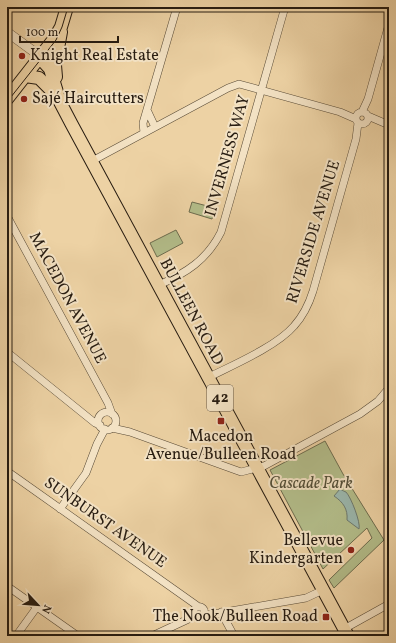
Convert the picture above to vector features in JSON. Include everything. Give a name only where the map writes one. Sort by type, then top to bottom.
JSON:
[{"type":"main road","points":[[7,99],[56,36],[67,7]]},
{"type":"main road","points":[[58,99],[55,66],[63,19]]},
{"type":"main road","name":"BULLEEN ROAD","points":[[40,58],[45,62],[50,70],[58,99],[346,632]]},
{"type":"main road","points":[[25,76],[38,78],[58,99]]},
{"type":"street","points":[[144,133],[143,123],[148,112],[177,7]]},
{"type":"street","name":"INVERNESS WAY","points":[[159,286],[196,264],[211,250],[216,241],[224,223],[285,7]]},
{"type":"street","name":"RIVERSIDE AVENUE","points":[[209,377],[277,341],[293,328],[305,311],[313,291],[389,24]]},
{"type":"street","points":[[7,32],[40,58]]},
{"type":"street","points":[[92,161],[234,85],[243,84],[386,125]]},
{"type":"street","points":[[148,112],[155,127]]},
{"type":"street","name":"MACEDON AVENUE","points":[[7,216],[103,394],[111,415],[130,432]]},
{"type":"street","points":[[7,352],[95,423],[103,426]]},
{"type":"street","name":"MACEDON AVENUE","points":[[103,426],[130,432],[241,472],[266,465],[360,414],[378,401],[389,388]]},
{"type":"street","points":[[103,426],[111,415]]},
{"type":"street","points":[[60,509],[86,473],[103,426],[111,415]]},
{"type":"street","name":"SUNBURST AVENUE","points":[[7,471],[186,598],[198,612]]},
{"type":"street","points":[[7,586],[78,636]]},
{"type":"street","points":[[152,636],[198,612],[221,612],[306,598],[324,590]]},
{"type":"street","points":[[346,632],[389,604]]},
{"type":"street","points":[[16,636],[37,607]]},
{"type":"street","points":[[221,612],[234,636]]},
{"type":"green space","points":[[192,202],[215,208],[212,219],[189,212]]},
{"type":"green space","points":[[176,230],[183,243],[157,257],[150,243]]},
{"type":"green space","name":"Cascade Park","points":[[325,441],[343,474],[384,540],[334,588],[329,580],[372,538],[367,528],[323,569],[270,470]]},
{"type":"water","points":[[340,489],[346,492],[350,499],[357,516],[359,529],[347,520],[347,512],[344,506],[334,496]]},
{"type":"tram line","points":[[7,102],[56,40],[68,7]]},
{"type":"place","name":"Knight Real Estate","points":[[22,56]]},
{"type":"place","name":"Sajé Haircutters","points":[[24,99]]},
{"type":"place","name":"Macedon Avenue/Bulleen Road","points":[[221,421]]},
{"type":"place","name":"Bellevue Kindergarten","points":[[351,550]]},
{"type":"place","name":"The Nook/Bulleen Road","points":[[326,617]]}]
